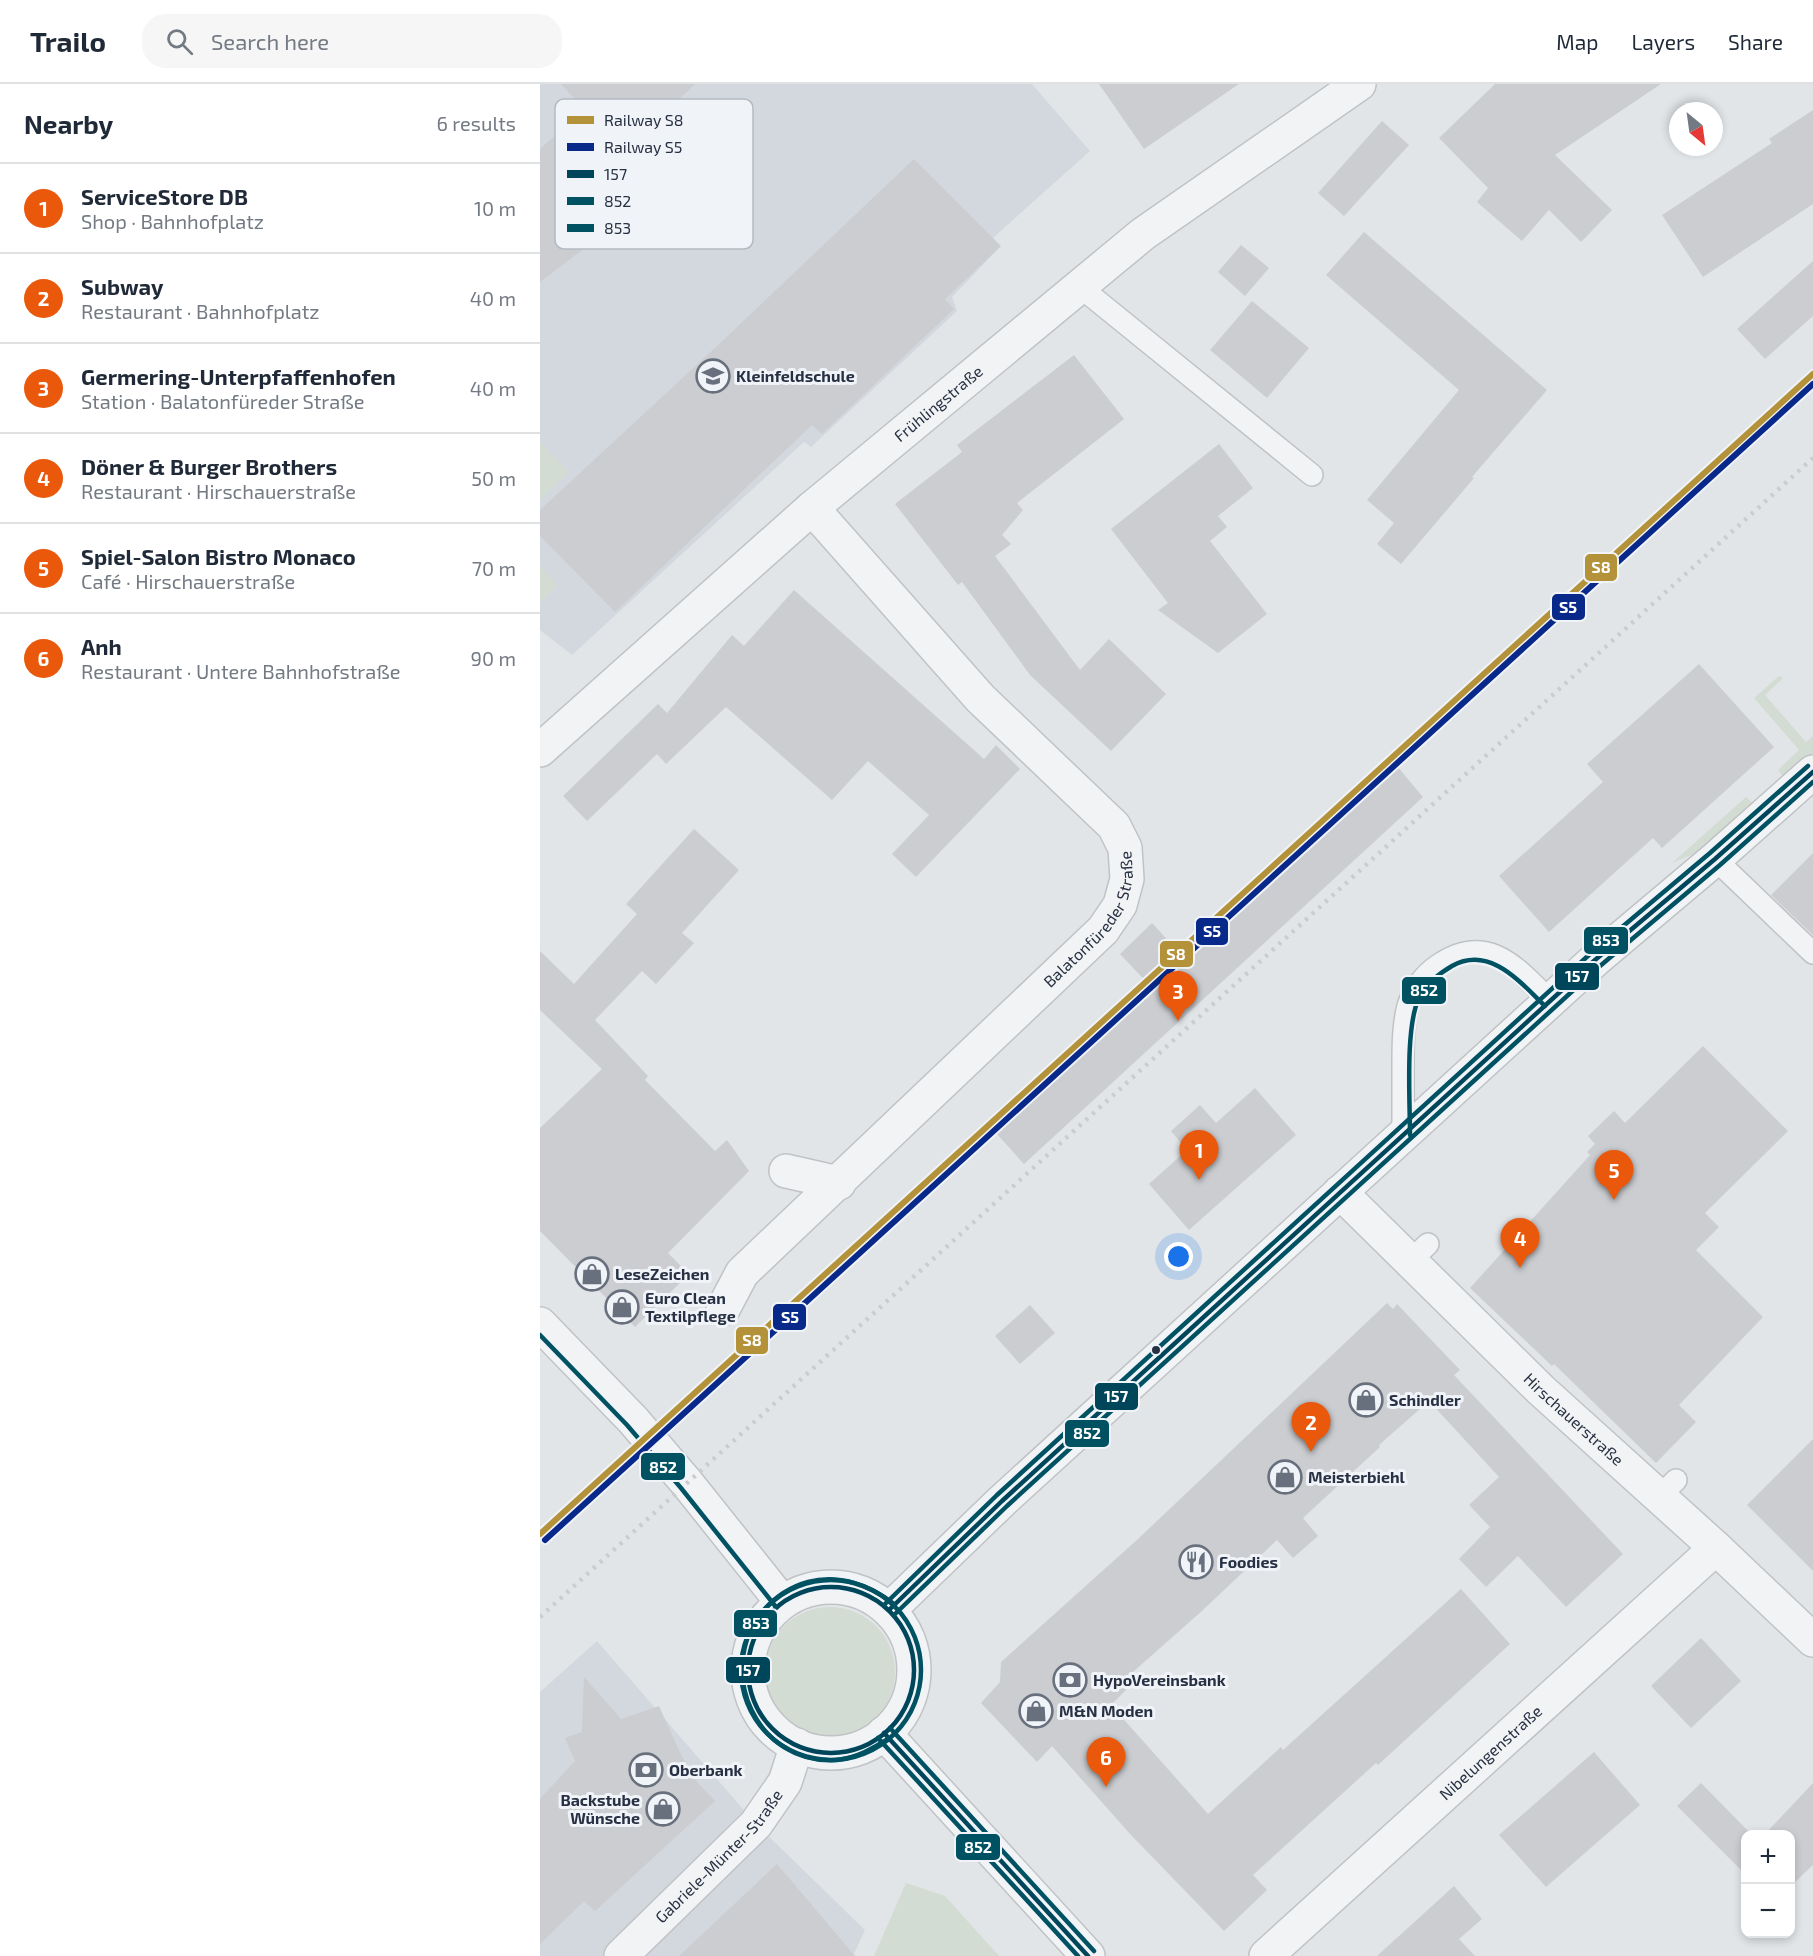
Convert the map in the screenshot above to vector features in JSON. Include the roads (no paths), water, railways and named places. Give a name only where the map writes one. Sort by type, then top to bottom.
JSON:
[{"type":"street","name":"Frühlingstraße","points":[[540,750],[812,508],[1079,286],[1143,234],[1359,84]]},
{"type":"street","name":"Balatonfüreder Straße","points":[[723,1309],[742,1273],[1102,930],[1120,905],[1127,879],[1125,848],[1114,826],[980,698],[812,508]]},
{"type":"street","points":[[890,1610],[1002,1501],[1550,1001],[1813,772]]},
{"type":"street","points":[[786,1171],[838,1183]]},
{"type":"street","name":"Hirschauerstraße","points":[[1340,1192],[1419,1253],[1541,1390],[1668,1488],[1716,1548],[1813,1640]]},
{"type":"street","points":[[540,1324],[640,1429],[687,1483],[782,1602]]},
{"type":"street","name":"Nibelungenstraße","points":[[1266,1956],[1716,1548]]},
{"type":"street","points":[[824,1587],[848,1588],[870,1596],[890,1610],[909,1640],[914,1658],[913,1687],[903,1712],[885,1733],[864,1746],[841,1753],[817,1752],[797,1745],[774,1730],[759,1712],[750,1689],[748,1666],[753,1642],[764,1620],[782,1602],[801,1592],[824,1587]]},
{"type":"street","points":[[885,1733],[1088,1956]]},
{"type":"street","name":"Gabriele-Münter-Straße","points":[[621,1956],[756,1824],[785,1782],[797,1745]]},
{"type":"lane","points":[[1079,286],[1312,475]]},
{"type":"lane","points":[[1715,859],[1813,953]]},
{"type":"lane","points":[[1403,1135],[1404,1024],[1408,1005],[1416,988],[1429,972],[1461,952],[1477,951],[1501,957],[1526,977],[1550,1001]]},
{"type":"railway","points":[[540,1617],[1813,458]]},
{"type":"rail line","name":"S8","points":[[540,1534],[1813,374]]},
{"type":"rail line","name":"S5","points":[[545,1540],[1813,384]]},
{"type":"place","name":"Kleinfeldschule","points":[[713,376]]},
{"type":"place","name":"Germering-Unterpfaffenhofen","points":[[1178,1021]]},
{"type":"place","name":"ServiceStore DB","points":[[1199,1180]]},
{"type":"place","name":"Spiel-Salon Bistro Monaco","points":[[1614,1200]]},
{"type":"place","name":"Döner & Burger Brothers","points":[[1520,1268]]},
{"type":"place","name":"LeseZeichen","points":[[592,1274]]},
{"type":"place","name":"Euro Clean Textilpflege","points":[[622,1307]]},
{"type":"place","name":"Schindler","points":[[1366,1400]]},
{"type":"place","name":"Subway","points":[[1311,1452]]},
{"type":"place","name":"Meisterbiehl","points":[[1285,1477]]},
{"type":"place","name":"Foodies","points":[[1196,1562]]},
{"type":"place","name":"HypoVereinsbank","points":[[1070,1680]]},
{"type":"place","name":"M&N Moden","points":[[1036,1711]]},
{"type":"place","name":"Oberbank","points":[[646,1770]]},
{"type":"place","name":"Anh","points":[[1106,1787]]},
{"type":"place","name":"Backstube Wünsche","points":[[663,1809]]}]
